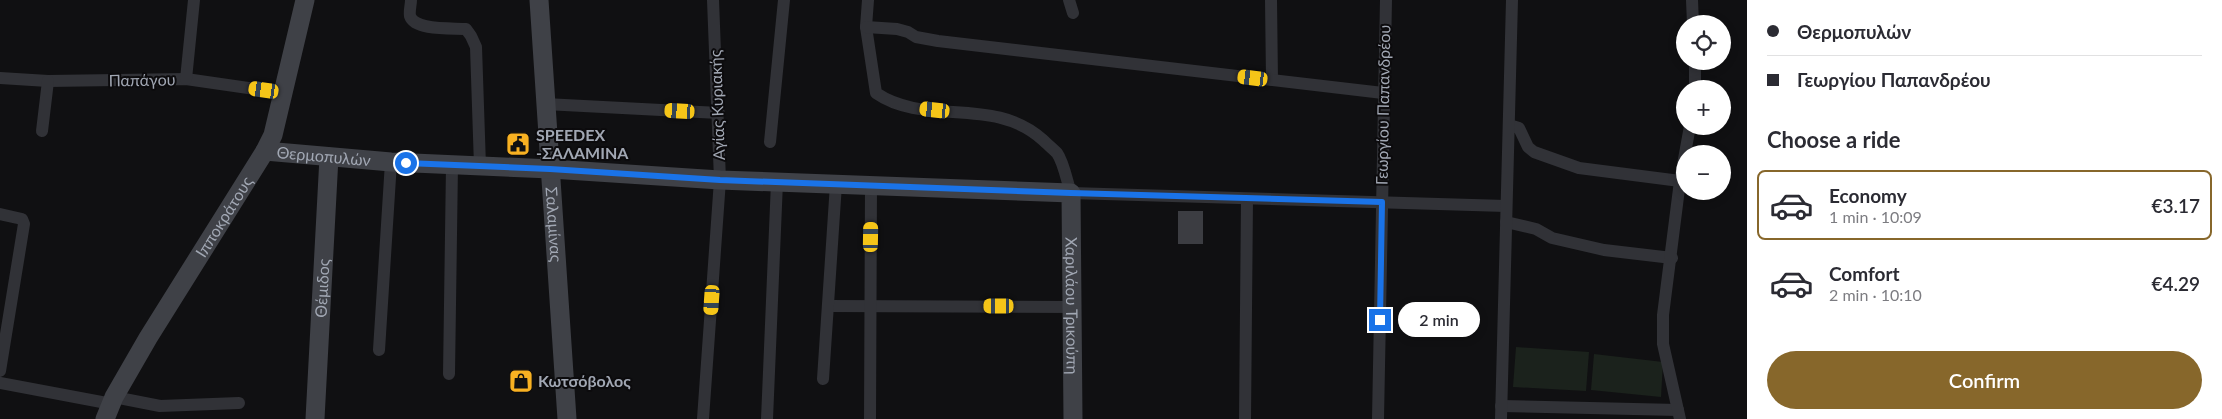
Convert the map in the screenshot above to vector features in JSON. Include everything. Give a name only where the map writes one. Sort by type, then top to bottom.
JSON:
[{"type":"street","points":[[186,79],[194,0]]},
{"type":"street","name":"Ιπποκράτους","points":[[110,407],[148,338],[265,152],[272,135],[305,0]]},
{"type":"street","points":[[411,0],[410,15],[414,23],[422,27],[466,29],[472,36],[476,48],[480,166]]},
{"type":"street","name":"Σαλαμίνας","points":[[539,0],[567,419]]},
{"type":"street","name":"Αγίας Κυριακής","points":[[703,419],[720,180],[719,113],[713,0]]},
{"type":"street","points":[[770,142],[784,0]]},
{"type":"street","points":[[868,0],[866,27],[876,93],[898,106],[990,115],[1011,121],[1031,130],[1058,154],[1071,193],[1506,206]]},
{"type":"street","points":[[1069,0],[1073,13]]},
{"type":"street","points":[[1271,0],[1272,80]]},
{"type":"street","name":"Γεωργίου Παπανδρέου","points":[[1378,419],[1386,0]]},
{"type":"street","points":[[1501,419],[1512,0]]},
{"type":"street","points":[[1692,0],[1693,15]]},
{"type":"street","points":[[866,27],[897,28],[916,37],[938,41],[1383,93]]},
{"type":"street","name":"Παπάγου","points":[[0,78],[48,81],[186,79],[283,93]]},
{"type":"street","points":[[42,131],[48,81]]},
{"type":"street","points":[[545,104],[719,113]]},
{"type":"street","points":[[1509,125],[1519,128],[1528,147],[1534,152],[1579,168],[1676,180]]},
{"type":"street","name":"Θερμοπυλών","points":[[265,152],[391,162],[550,169],[720,180],[1071,193]]},
{"type":"street","name":"Θέμιδος","points":[[315,419],[329,157]]},
{"type":"street","points":[[379,350],[391,162]]},
{"type":"street","points":[[449,374],[452,165]]},
{"type":"street","points":[[767,419],[778,182]]},
{"type":"street","points":[[823,379],[836,184]]},
{"type":"street","points":[[870,419],[871,185]]},
{"type":"street","name":"Χαριλάου Τρικούπη","points":[[1071,193],[1073,419]]},
{"type":"street","points":[[1245,419],[1247,199]]},
{"type":"street","points":[[1501,406],[1679,415],[1663,344],[1664,315],[1678,200]]},
{"type":"street","points":[[0,214],[18,216],[24,224],[0,371]]},
{"type":"street","points":[[1506,222],[1536,229],[1552,238],[1604,250],[1672,258]]},
{"type":"street","points":[[828,306],[1072,307]]},
{"type":"street","points":[[0,383],[110,407],[239,403]]},
{"type":"shaded area","points":[[1516,347],[1589,352],[1586,391],[1513,387]]},
{"type":"shaded area","points":[[1594,354],[1663,362],[1661,397],[1591,390]]},
{"type":"building","points":[[1178,211],[1203,211],[1203,244],[1178,244]]},
{"type":"place","name":"SPEEDEX -ΣΑΛΑΜΙΝΑ","points":[[518,144]]},
{"type":"place","name":"Κωτσόβολος","points":[[521,381]]},
{"type":"route","points":[[406,163],[550,169],[720,180],[1382,202],[1380,320]]}]
